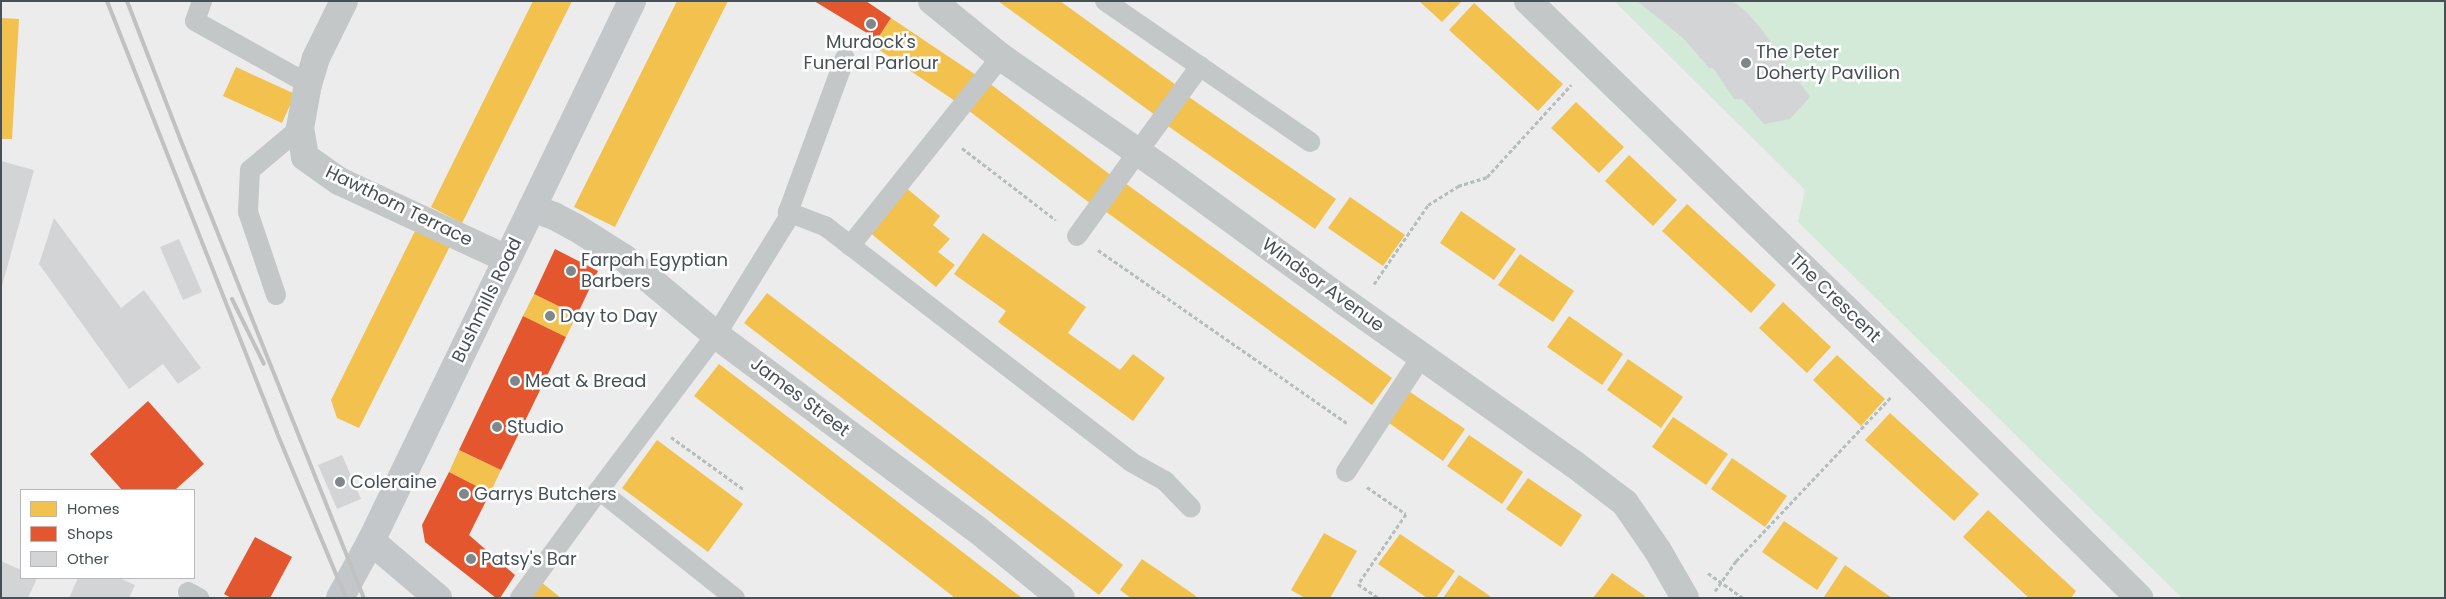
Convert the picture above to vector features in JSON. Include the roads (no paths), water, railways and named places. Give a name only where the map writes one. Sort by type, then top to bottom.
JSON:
[{"type":"main road","name":"Bushmills Road","points":[[340,598],[371,541],[632,1]]},
{"type":"main road","points":[[371,541],[438,598]]},
{"type":"street","name":"Hawthorn Terrace","points":[[344,1],[316,58],[308,84],[300,128],[305,157],[338,181],[507,259]]},
{"type":"street","name":"Windsor Avenue","points":[[932,1],[1001,57],[1168,172],[1574,464],[1625,504],[1658,551],[1685,598]]},
{"type":"street","name":"The Crescent","points":[[1528,1],[1914,375],[2139,598]]},
{"type":"street","name":"James Street","points":[[532,208],[575,227],[624,258],[716,336],[974,527],[1061,598]]},
{"type":"lane","points":[[202,1],[195,21],[308,84]]},
{"type":"lane","points":[[1105,1],[1310,142]]},
{"type":"lane","points":[[850,246],[1001,57]]},
{"type":"lane","points":[[520,598],[716,336],[790,215],[788,212],[845,58]]},
{"type":"lane","points":[[1076,236],[1200,66]]},
{"type":"lane","points":[[276,295],[248,212],[250,170],[300,128]]},
{"type":"lane","points":[[788,212],[825,226],[1131,462],[1165,481],[1191,508]]},
{"type":"lane","points":[[1346,472],[1422,356]]},
{"type":"lane","points":[[599,490],[735,598]]},
{"type":"railway","points":[[107,1],[277,433],[346,598]]},
{"type":"railway","points":[[127,1],[364,598]]},
{"type":"railway","points":[[232,299],[264,364]]},
{"type":"place","name":"Murdock's Funeral Parlour","points":[[871,24]]},
{"type":"place","name":"The Peter Doherty Pavilion","points":[[1746,63]]},
{"type":"place","name":"Farpah Egyptian Barbers","points":[[571,271]]},
{"type":"place","name":"Day to Day","points":[[550,316]]},
{"type":"place","name":"Meat & Bread","points":[[515,381]]},
{"type":"place","name":"Studio","points":[[497,427]]},
{"type":"place","name":"Coleraine","points":[[340,482]]},
{"type":"place","name":"Garrys Butchers","points":[[464,494]]},
{"type":"place","name":"Patsy's Bar","points":[[471,559]]}]
